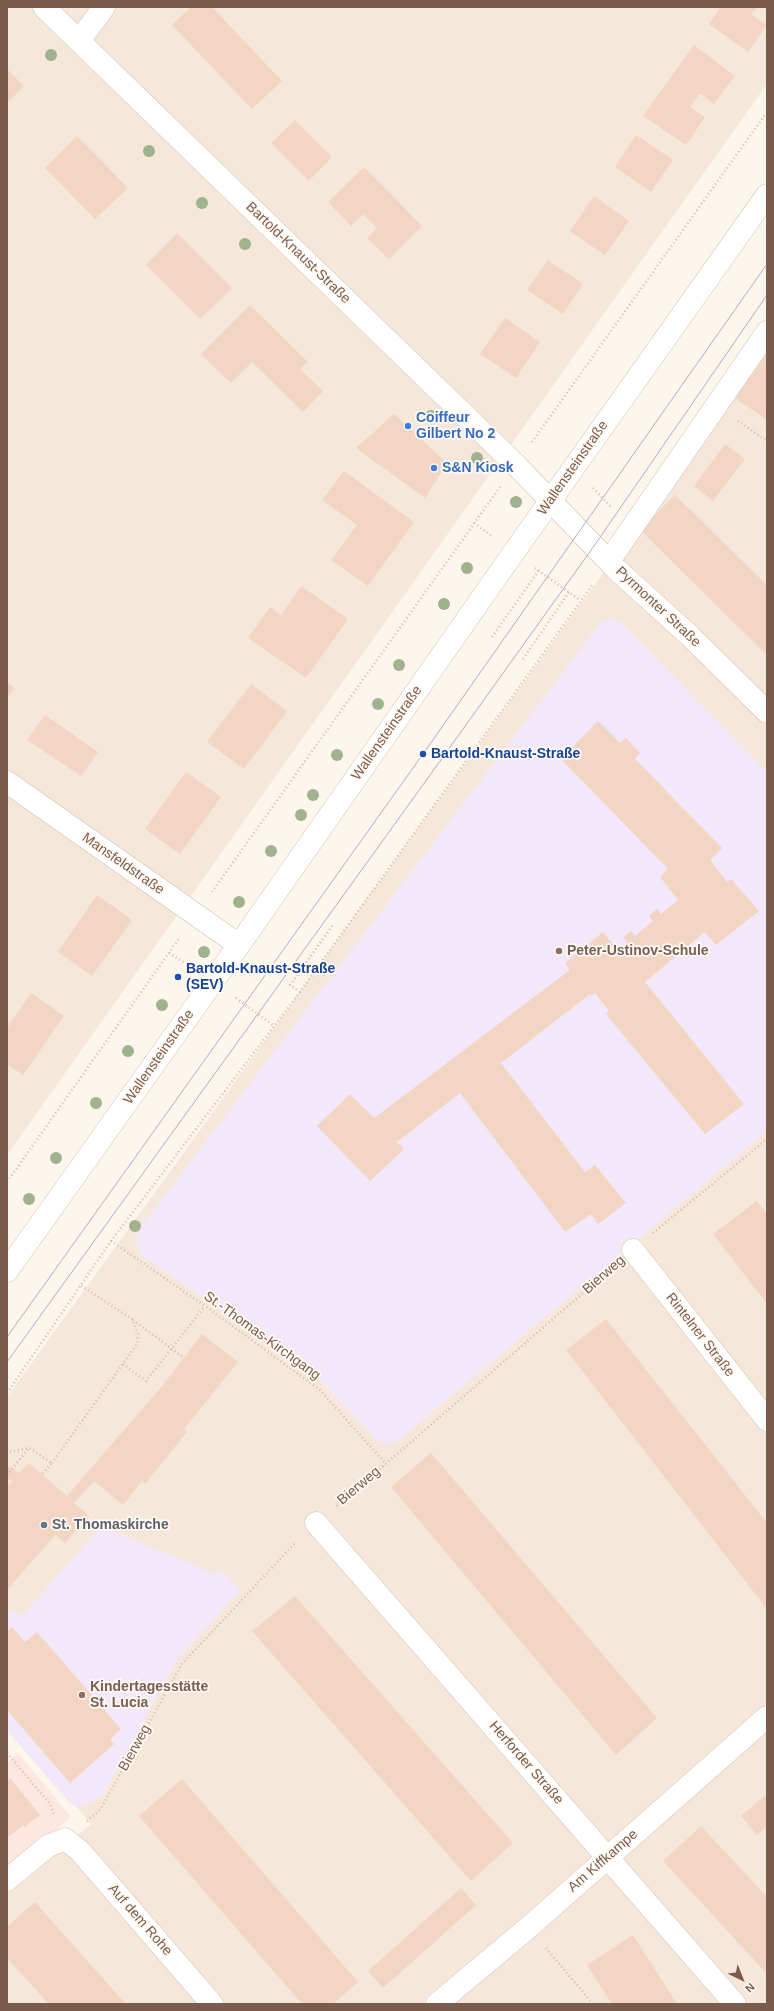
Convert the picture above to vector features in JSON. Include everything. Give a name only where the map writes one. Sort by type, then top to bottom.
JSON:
[{"type":"street","name":"Bartold-Knaust-Straße","points":[[44,7],[516,465],[550,500]]},
{"type":"street","points":[[79,41],[104,7]]},
{"type":"street","name":"Wallensteinstraße","points":[[7,1271],[239,945],[550,500],[767,195]]},
{"type":"street","points":[[609,561],[767,332]]},
{"type":"street","name":"Pyrmonter Straße","points":[[550,500],[609,561],[690,636],[767,712]]},
{"type":"street","name":"Mansfeldstraße","points":[[7,782],[195,916],[239,945]]},
{"type":"street","name":"Rintelner Straße","points":[[633,1250],[767,1420]]},
{"type":"street","name":"Herforder Straße","points":[[316,1523],[608,1856],[735,2004]]},
{"type":"street","name":"Am Kiffkampe","points":[[437,2004],[529,1927],[767,1717]]},
{"type":"street","points":[[7,1880],[48,1846],[65,1840]]},
{"type":"street","name":"Auf dem Rohe","points":[[65,1840],[80,1851],[212,2004]]},
{"type":"path","points":[[7,1182],[767,112]]},
{"type":"path","points":[[717,405],[767,441]]},
{"type":"path","points":[[7,1393],[111,1241],[300,992],[609,561]]},
{"type":"path","points":[[492,637],[539,570]]},
{"type":"path","points":[[523,659],[569,592]]},
{"type":"path","points":[[300,992],[290,985],[333,925]]},
{"type":"path","name":"Bierweg","points":[[65,1840],[100,1810],[182,1664],[287,1550],[316,1523],[633,1250],[767,1139]]},
{"type":"path","name":"St.-Thomas-Kirchgang","points":[[111,1241],[205,1306],[320,1390],[386,1464]]},
{"type":"path","points":[[80,1285],[132,1319],[184,1358]]},
{"type":"path","points":[[123,1364],[146,1381],[205,1306]]},
{"type":"path","points":[[42,1474],[52,1463],[137,1344],[138,1334],[132,1319]]},
{"type":"path","points":[[7,1450],[9,1452],[28,1448],[52,1463]]},
{"type":"path","points":[[7,1475],[28,1448]]},
{"type":"path","points":[[7,1753],[50,1804],[65,1840]]},
{"type":"path","points":[[529,1927],[594,2004]]},
{"type":"shaded area","points":[[7,7],[767,7],[767,84],[7,1155]]},
{"type":"shaded area","points":[[767,346],[767,2004],[7,2004],[7,1893],[91,1824],[77,1807],[69,1802],[7,1730],[7,1397]]},
{"type":"shaded area","name":"Peter-Ustinov-Schule","points":[[610,619],[620,622],[767,772],[767,1131],[395,1443],[386,1444],[376,1440],[319,1380],[140,1254],[135,1242],[137,1232],[602,621]]},
{"type":"shaded area","name":"Kindertagesstätte St. Lucia","points":[[101,1526],[215,1574],[219,1569],[241,1589],[177,1660],[103,1795],[85,1806],[77,1807],[69,1802],[7,1730],[7,1615],[14,1609],[21,1617]]},
{"type":"shaded area","points":[[18,1753],[71,1817],[7,1870],[7,1763]]},
{"type":"building","points":[[191,7],[212,7],[282,81],[252,109],[172,25]]},
{"type":"building","points":[[721,7],[757,7],[751,14],[767,25],[748,52],[709,24]]},
{"type":"building","points":[[694,45],[735,76],[714,104],[700,93],[690,107],[705,117],[686,145],[643,116]]},
{"type":"building","points":[[7,69],[24,86],[7,103]]},
{"type":"building","points":[[295,120],[332,157],[309,181],[271,143]]},
{"type":"building","points":[[636,135],[673,160],[651,192],[615,167]]},
{"type":"building","points":[[77,136],[128,188],[95,219],[45,168]]},
{"type":"building","points":[[364,167],[422,226],[389,259],[367,238],[377,228],[363,214],[351,226],[328,202]]},
{"type":"building","points":[[594,196],[629,221],[605,255],[570,231]]},
{"type":"building","points":[[177,233],[232,288],[200,319],[146,265]]},
{"type":"building","points":[[548,260],[583,284],[563,314],[527,290]]},
{"type":"building","points":[[250,305],[308,362],[300,369],[323,391],[303,412],[252,362],[231,383],[201,354]]},
{"type":"building","points":[[505,318],[540,342],[516,378],[480,354]]},
{"type":"building","points":[[765,356],[767,358],[767,420],[735,398]]},
{"type":"building","points":[[394,414],[447,463],[425,498],[356,448]]},
{"type":"building","points":[[725,444],[745,459],[713,501],[694,486]]},
{"type":"building","points":[[344,471],[414,522],[368,586],[331,560],[357,525],[322,500]]},
{"type":"building","points":[[675,495],[767,585],[767,655],[640,530]]},
{"type":"building","points":[[301,586],[348,619],[306,678],[248,638],[270,607],[281,615]]},
{"type":"building","points":[[7,682],[14,688],[7,698]]},
{"type":"building","points":[[251,684],[287,711],[244,769],[207,742]]},
{"type":"building","points":[[45,715],[98,752],[81,776],[27,740]]},
{"type":"building","points":[[598,721],[620,743],[626,738],[640,753],[635,759],[722,848],[710,860],[727,882],[731,879],[759,911],[716,945],[705,932],[645,982],[744,1104],[705,1134],[606,1014],[609,1011],[595,993],[591,996],[590,994],[501,1063],[585,1172],[595,1165],[626,1203],[598,1224],[591,1214],[565,1232],[460,1093],[397,1142],[404,1149],[370,1181],[317,1126],[350,1094],[374,1118],[570,970],[565,963],[603,932],[618,950],[627,942],[623,937],[631,931],[635,936],[653,921],[649,916],[657,909],[661,914],[678,900],[660,877],[668,869],[561,759]]},
{"type":"building","points":[[186,772],[221,797],[180,854],[145,829]]},
{"type":"building","points":[[97,895],[132,920],[92,976],[58,952]]},
{"type":"building","points":[[31,993],[64,1016],[23,1075],[7,1064],[7,1028]]},
{"type":"building","points":[[757,1201],[767,1214],[767,1304],[713,1234]]},
{"type":"building","points":[[606,1319],[767,1523],[767,1609],[566,1350]]},
{"type":"building","points":[[202,1334],[238,1362],[184,1429],[187,1432],[145,1484],[142,1481],[123,1505],[94,1481],[74,1503],[89,1516],[65,1543],[55,1535],[7,1590],[7,1487],[12,1481],[7,1478],[7,1465],[19,1473],[29,1463],[67,1496],[163,1385]]},
{"type":"building","points":[[431,1453],[657,1718],[616,1755],[391,1487]]},
{"type":"building","points":[[295,1596],[513,1843],[471,1881],[252,1631]]},
{"type":"building","points":[[12,1627],[25,1642],[37,1632],[121,1729],[110,1739],[114,1744],[70,1783],[7,1710],[7,1631]]},
{"type":"building","points":[[10,1778],[40,1815],[24,1827],[23,1825],[7,1838],[7,1781]]},
{"type":"building","points":[[182,1779],[358,1982],[333,2004],[302,2004],[139,1816]]},
{"type":"building","points":[[767,1794],[767,1826],[757,1835],[741,1816]]},
{"type":"building","points":[[701,1826],[767,1897],[767,1974],[663,1861]]},
{"type":"building","points":[[461,1888],[476,1905],[383,1988],[368,1971]]},
{"type":"building","points":[[35,1902],[126,2004],[48,2004],[7,1958],[7,1927]]},
{"type":"building","points":[[633,1935],[677,2004],[612,2004],[587,1965]]},
{"type":"tram line","points":[[7,1337],[423,754],[767,264]]},
{"type":"tram line","points":[[7,1362],[594,546],[767,295]]},
{"type":"place","name":"Coiffeur Gilbert No 2","points":[[408,426]]},
{"type":"place","name":"S&N Kiosk","points":[[434,468]]},
{"type":"place","name":"Bartold-Knaust-Straße","points":[[423,754]]},
{"type":"place","name":"Peter-Ustinov-Schule","points":[[559,951]]},
{"type":"place","name":"Bartold-Knaust-Straße (SEV)","points":[[178,977]]},
{"type":"place","name":"St. Thomaskirche","points":[[44,1525]]},
{"type":"place","name":"Kindertagesstätte St. Lucia","points":[[82,1695]]}]
